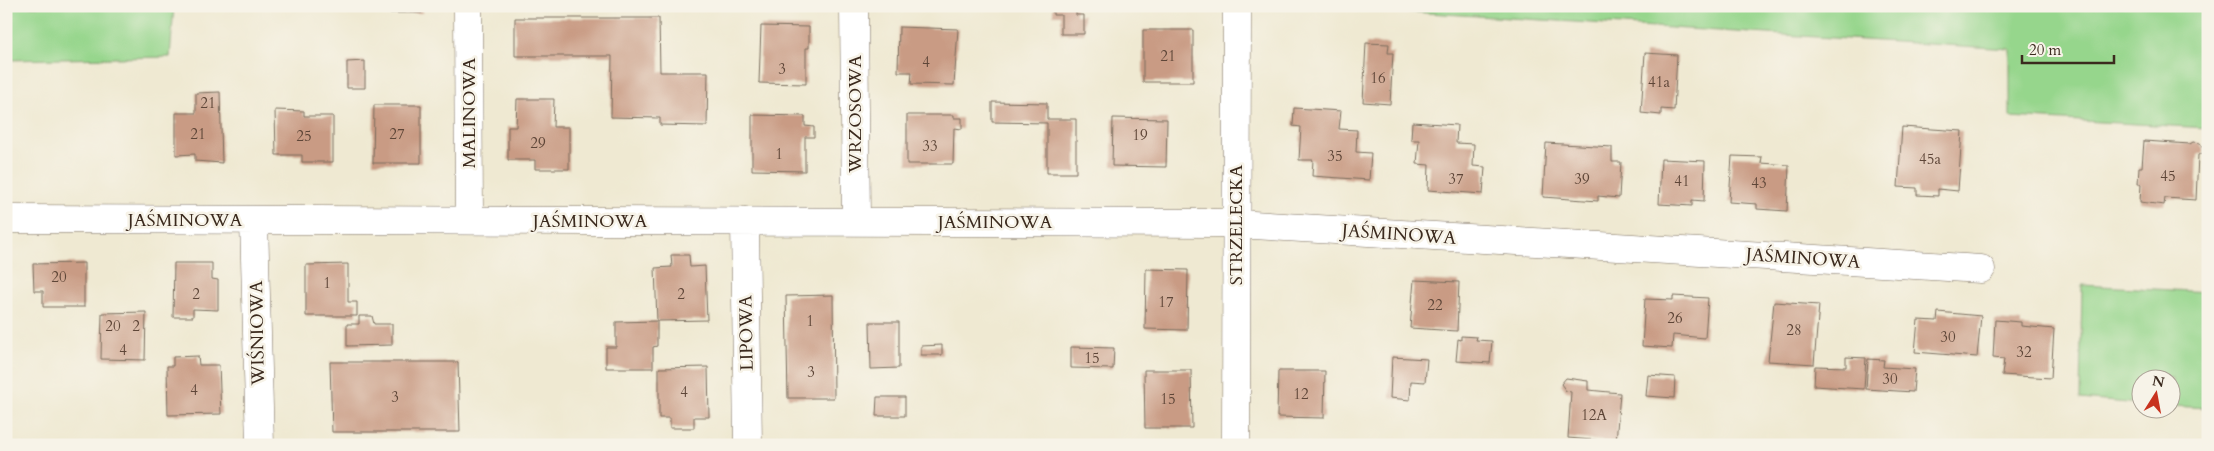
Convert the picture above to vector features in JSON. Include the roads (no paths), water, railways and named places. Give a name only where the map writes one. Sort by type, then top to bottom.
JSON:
[{"type":"street","name":"MALINOWA","points":[[468,6],[469,220]]},
{"type":"street","name":"WRZOSOWA","points":[[854,6],[856,221]]},
{"type":"street","name":"STRZELECKA","points":[[1236,445],[1237,6]]},
{"type":"street","name":"JAŚMINOWA","points":[[6,219],[1236,224],[1981,269]]},
{"type":"street","name":"WIŚNIOWA","points":[[254,221],[260,445]]},
{"type":"street","name":"LIPOWA","points":[[745,221],[748,445]]}]
